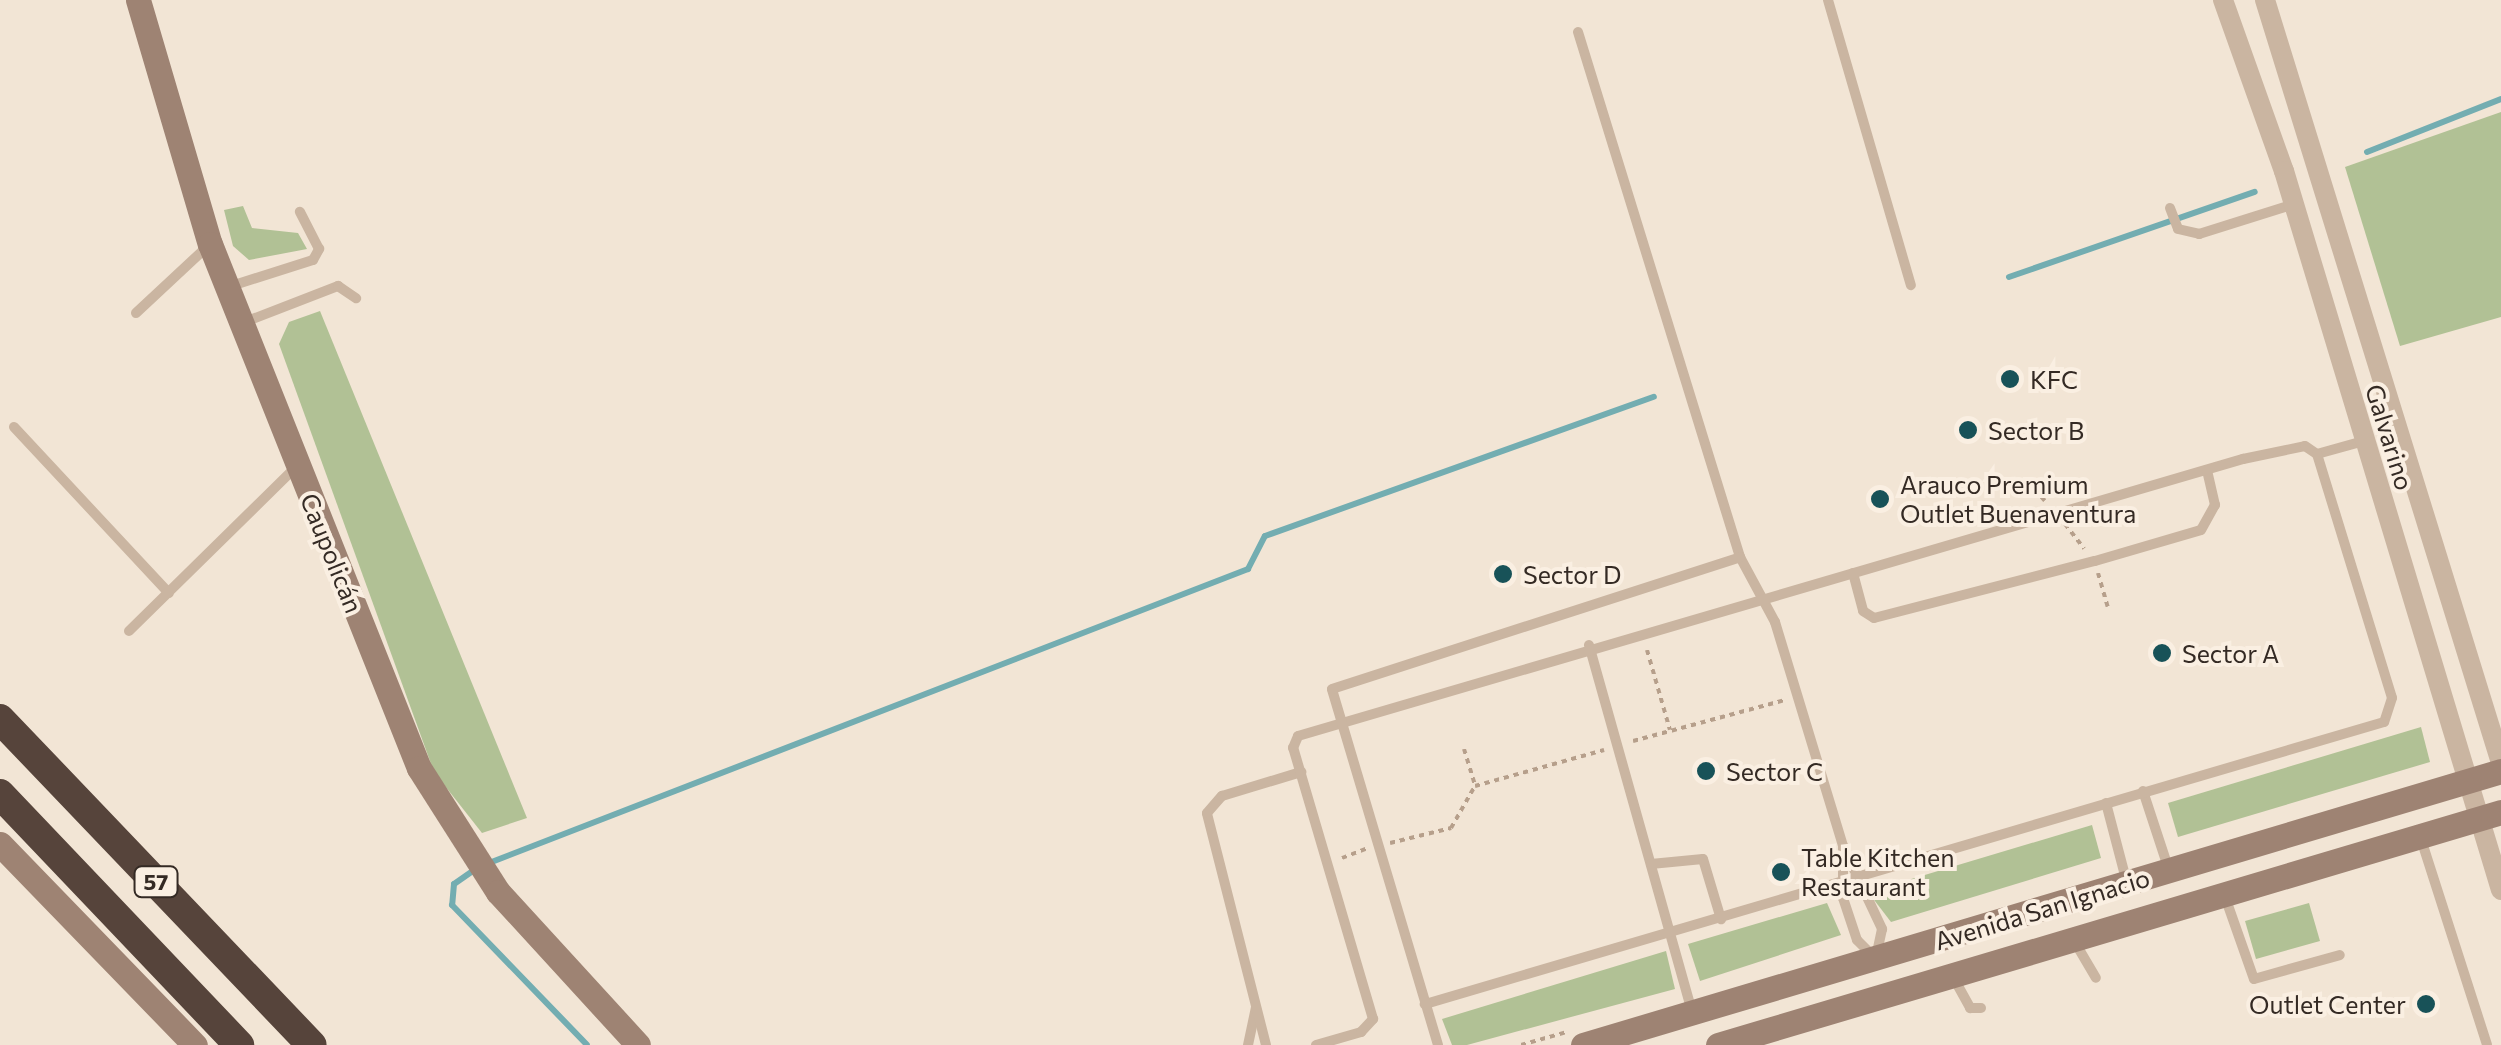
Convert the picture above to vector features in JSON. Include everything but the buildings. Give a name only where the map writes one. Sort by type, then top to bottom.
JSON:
[{"type":"highway","name":"57","points":[[0,719],[312,1045]]},
{"type":"highway","name":"57","points":[[0,794],[239,1045]]},
{"type":"main road","name":"Caupolicán","points":[[138,0],[210,244],[419,768],[498,892],[638,1045]]},
{"type":"main road","name":"Avenida San Ignacio","points":[[1582,1045],[1627,1038],[1692,1013],[2501,771]]},
{"type":"main road","name":"Avenida San Ignacio","points":[[1718,1045],[2490,815]]},
{"type":"main road","points":[[2287,835],[2299,852],[2296,871]]},
{"type":"main road","points":[[0,844],[195,1045]]},
{"type":"street","name":"Galvarino","points":[[2224,0],[2294,204],[2468,781],[2490,815],[2501,890]]},
{"type":"street","name":"Galvarino","points":[[2265,0],[2330,191],[2501,763]]},
{"type":"street","points":[[2294,204],[2330,191]]},
{"type":"lane","points":[[1828,0],[1911,285]]},
{"type":"lane","points":[[1578,32],[1740,556],[1763,599],[1799,696],[1843,846],[1864,876],[1882,929],[1875,958]]},
{"type":"lane","points":[[2170,208],[2178,229],[2199,234],[2294,204]]},
{"type":"lane","points":[[228,287],[313,260],[318,249],[300,212]]},
{"type":"lane","points":[[136,313],[210,244]]},
{"type":"lane","points":[[242,323],[338,286],[356,298]]},
{"type":"lane","points":[[14,426],[169,592]]},
{"type":"lane","points":[[1316,1045],[1361,1032],[1373,1019],[1301,772],[1298,736],[1589,646],[2207,470],[2290,448],[2317,454],[2365,441]]},
{"type":"lane","points":[[1425,1004],[2384,722],[2392,710],[2317,454]]},
{"type":"lane","points":[[130,631],[297,466]]},
{"type":"lane","points":[[1853,573],[1862,611],[1874,618],[2095,562],[2201,530],[2215,506],[2207,470]]},
{"type":"lane","points":[[1438,1045],[1330,694],[1339,682],[1740,556]]},
{"type":"lane","points":[[1589,646],[1692,1013]]},
{"type":"lane","points":[[1266,1045],[1206,814],[1222,796],[1301,772]]},
{"type":"lane","points":[[2143,791],[2169,871]]},
{"type":"lane","points":[[2106,803],[2126,884]]},
{"type":"lane","points":[[2420,836],[2486,1045]]},
{"type":"lane","points":[[1843,846],[1840,883],[1857,940],[1875,958]]},
{"type":"lane","points":[[1651,864],[1702,859],[1721,918]]},
{"type":"lane","points":[[2224,893],[2254,979],[2340,955]]},
{"type":"lane","points":[[2073,938],[2096,978]]},
{"type":"lane","points":[[1952,975],[1970,1008],[1981,1008]]},
{"type":"lane","points":[[1248,1045],[1256,1007]]},
{"type":"path","points":[[2095,562],[2108,607]]},
{"type":"path","points":[[1642,632],[1670,730]]},
{"type":"path","points":[[1329,863],[1376,846],[1451,828],[1475,786],[1799,696]]},
{"type":"path","points":[[1464,749],[1475,786]]},
{"type":"green space","points":[[2501,112],[2501,317],[2400,346],[2345,167]]},
{"type":"green space","points":[[243,206],[252,228],[298,233],[307,249],[249,260],[233,246],[224,210]]},
{"type":"green space","points":[[320,311],[527,818],[482,833],[434,772],[279,344],[289,322]]},
{"type":"green space","points":[[2421,727],[2430,762],[2178,837],[2168,803]]},
{"type":"green space","points":[[2092,825],[2101,858],[1891,922],[1868,892]]},
{"type":"green space","points":[[1827,903],[1841,935],[1700,981],[1688,944]]},
{"type":"green space","points":[[2309,903],[2320,941],[2256,959],[2245,921]]},
{"type":"green space","points":[[1666,951],[1675,989],[1467,1045],[1452,1045],[1442,1019]]},
{"type":"waterway","points":[[2367,152],[2501,99]]},
{"type":"waterway","points":[[2009,277],[2255,192]]},
{"type":"waterway","points":[[489,863],[1248,569],[1265,536],[1654,397]]},
{"type":"waterway","points":[[477,868],[454,884],[452,905],[587,1045]]},
{"type":"place","name":"KFC","points":[[2010,379]]},
{"type":"place","name":"Sector B","points":[[1968,430]]},
{"type":"place","name":"Arauco Premium Outlet Buenaventura","points":[[1880,499]]},
{"type":"place","name":"Sector D","points":[[1503,574]]},
{"type":"place","name":"Sector A","points":[[2162,653]]},
{"type":"place","name":"Sector C","points":[[1706,771]]},
{"type":"place","name":"Table Kitchen Restaurant","points":[[1781,872]]},
{"type":"place","name":"Outlet Center","points":[[2426,1004]]}]
